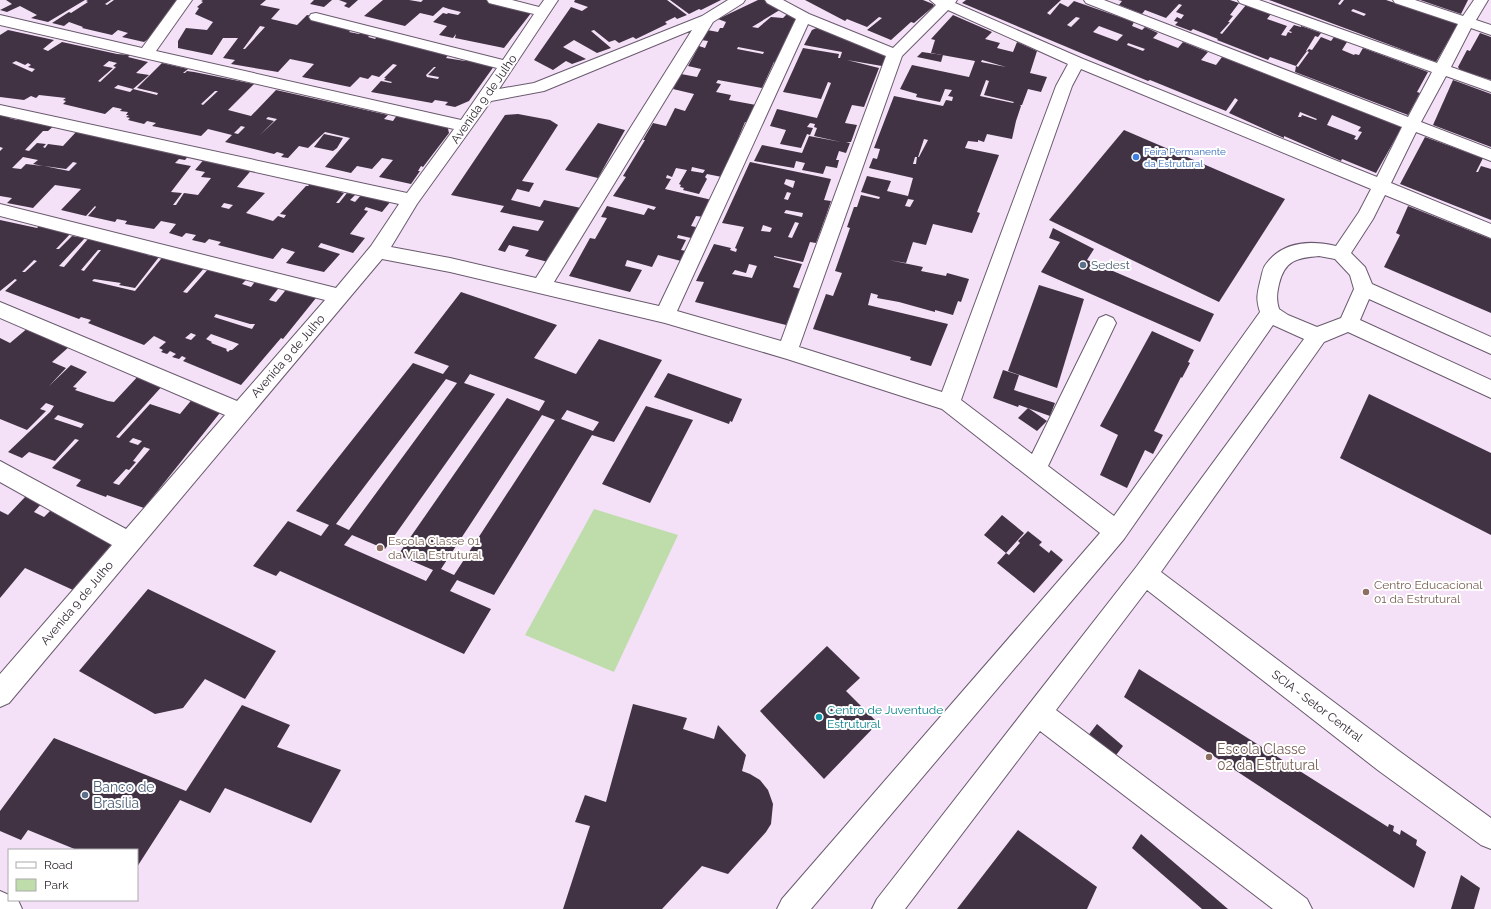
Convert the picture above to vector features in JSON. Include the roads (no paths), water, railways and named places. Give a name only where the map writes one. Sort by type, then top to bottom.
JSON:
[{"type":"street","points":[[146,53],[185,0]]},
{"type":"street","points":[[494,0],[547,6]]},
{"type":"street","points":[[486,97],[538,87],[707,19],[738,0]]},
{"type":"street","points":[[772,0],[804,16],[895,54]]},
{"type":"street","points":[[1091,0],[1491,155]]},
{"type":"street","points":[[1245,0],[1491,88]]},
{"type":"street","points":[[1400,0],[1491,30]]},
{"type":"street","points":[[1341,254],[1367,214],[1412,124],[1467,22],[1481,0]]},
{"type":"street","points":[[787,351],[895,54],[944,1],[1077,62],[1491,231]]},
{"type":"street","name":"Avenida 9 de Julho","points":[[4,681],[129,542],[378,251],[411,200],[486,97],[547,6]]},
{"type":"street","points":[[665,315],[804,16]]},
{"type":"street","points":[[316,17],[507,66]]},
{"type":"street","points":[[541,286],[707,19]]},
{"type":"street","points":[[0,20],[465,126]]},
{"type":"street","points":[[949,403],[1064,86],[1077,62]]},
{"type":"street","points":[[0,110],[411,200]]},
{"type":"street","points":[[0,210],[340,296]]},
{"type":"street","points":[[887,909],[1145,574],[1317,336],[1348,323],[1364,289],[1358,272],[1341,254],[1320,249],[1298,251],[1284,258],[1273,269],[1266,300],[1270,313],[1281,320],[1317,336]]},
{"type":"street","points":[[378,251],[450,265],[665,315],[787,351],[949,403],[1116,532]]},
{"type":"street","points":[[1364,289],[1491,346]]},
{"type":"street","points":[[0,310],[240,412]]},
{"type":"street","points":[[792,909],[1116,532],[1270,313]]},
{"type":"street","points":[[1035,470],[1106,323]]},
{"type":"street","points":[[1348,323],[1491,389]]},
{"type":"street","points":[[0,471],[129,542]]},
{"type":"street","name":"SCIA - Setor Central","points":[[1145,574],[1388,761],[1491,834]]},
{"type":"street","points":[[1038,713],[1297,909]]},
{"type":"street","points":[[0,906],[7,909]]},
{"type":"place","name":"Feira Permanente da Estrutural","points":[[1136,157]]},
{"type":"place","name":"Sedest","points":[[1083,265]]},
{"type":"place","name":"Escola Classe 01 da Vila Estrutural","points":[[380,548]]},
{"type":"place","name":"Centro Educacional 01 da Estrutural","points":[[1366,592]]},
{"type":"place","name":"Centro de Juventude Estrutural","points":[[819,717]]},
{"type":"place","name":"Escola Classe 02 da Estrutural","points":[[1209,757]]},
{"type":"place","name":"Banco de Brasília","points":[[85,795]]}]
